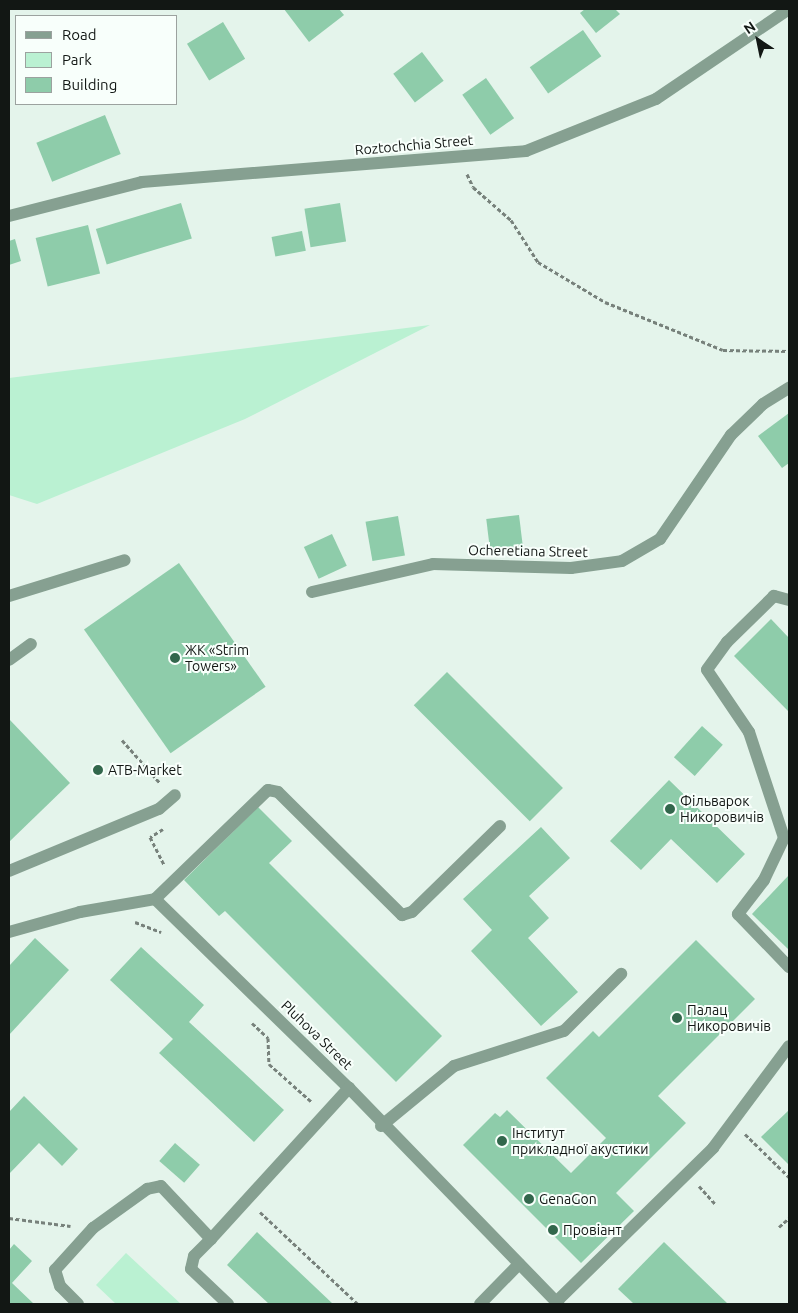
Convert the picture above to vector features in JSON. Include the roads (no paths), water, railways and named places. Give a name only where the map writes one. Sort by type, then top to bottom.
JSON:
[{"type":"street","name":"Roztochchia Street","points":[[9,216],[142,182],[526,151],[656,99],[789,9]]},
{"type":"street","name":"Ocheretiana Street","points":[[312,592],[434,564],[572,568],[622,560],[660,539],[731,434],[763,404],[789,388]]},
{"type":"street","points":[[9,596],[125,560]]},
{"type":"street","points":[[789,600],[774,596],[726,642],[707,670],[750,732],[784,838],[764,880],[738,914],[789,967]]},
{"type":"street","points":[[9,660],[31,644]]},
{"type":"street","points":[[9,932],[80,912],[155,899],[268,790],[278,792],[402,915],[412,912],[500,826]]},
{"type":"street","points":[[9,871],[159,809],[169,791]]},
{"type":"street","name":"Pluhova Street","points":[[155,899],[557,1303]]},
{"type":"street","points":[[381,1126],[454,1066],[564,1030],[621,974]]},
{"type":"street","points":[[557,1303],[713,1148],[789,1046]]},
{"type":"street","points":[[228,1304],[191,1270],[194,1256],[212,1239],[345,1092]]},
{"type":"street","points":[[78,1304],[60,1286],[55,1270],[93,1228],[147,1189],[161,1186],[212,1239]]},
{"type":"street","points":[[480,1304],[518,1264]]},
{"type":"place","name":"ЖК «Strim Towers»","points":[[175,658]]},
{"type":"place","name":"ATB-Market","points":[[98,770]]},
{"type":"place","name":"Фільварок Никоровичів","points":[[670,809]]},
{"type":"place","name":"Палац Никоровичів","points":[[677,1018]]},
{"type":"place","name":"Інститут прикладної акустики","points":[[502,1141]]},
{"type":"place","name":"GenaGon","points":[[529,1199]]},
{"type":"place","name":"Провіант","points":[[553,1230]]}]
